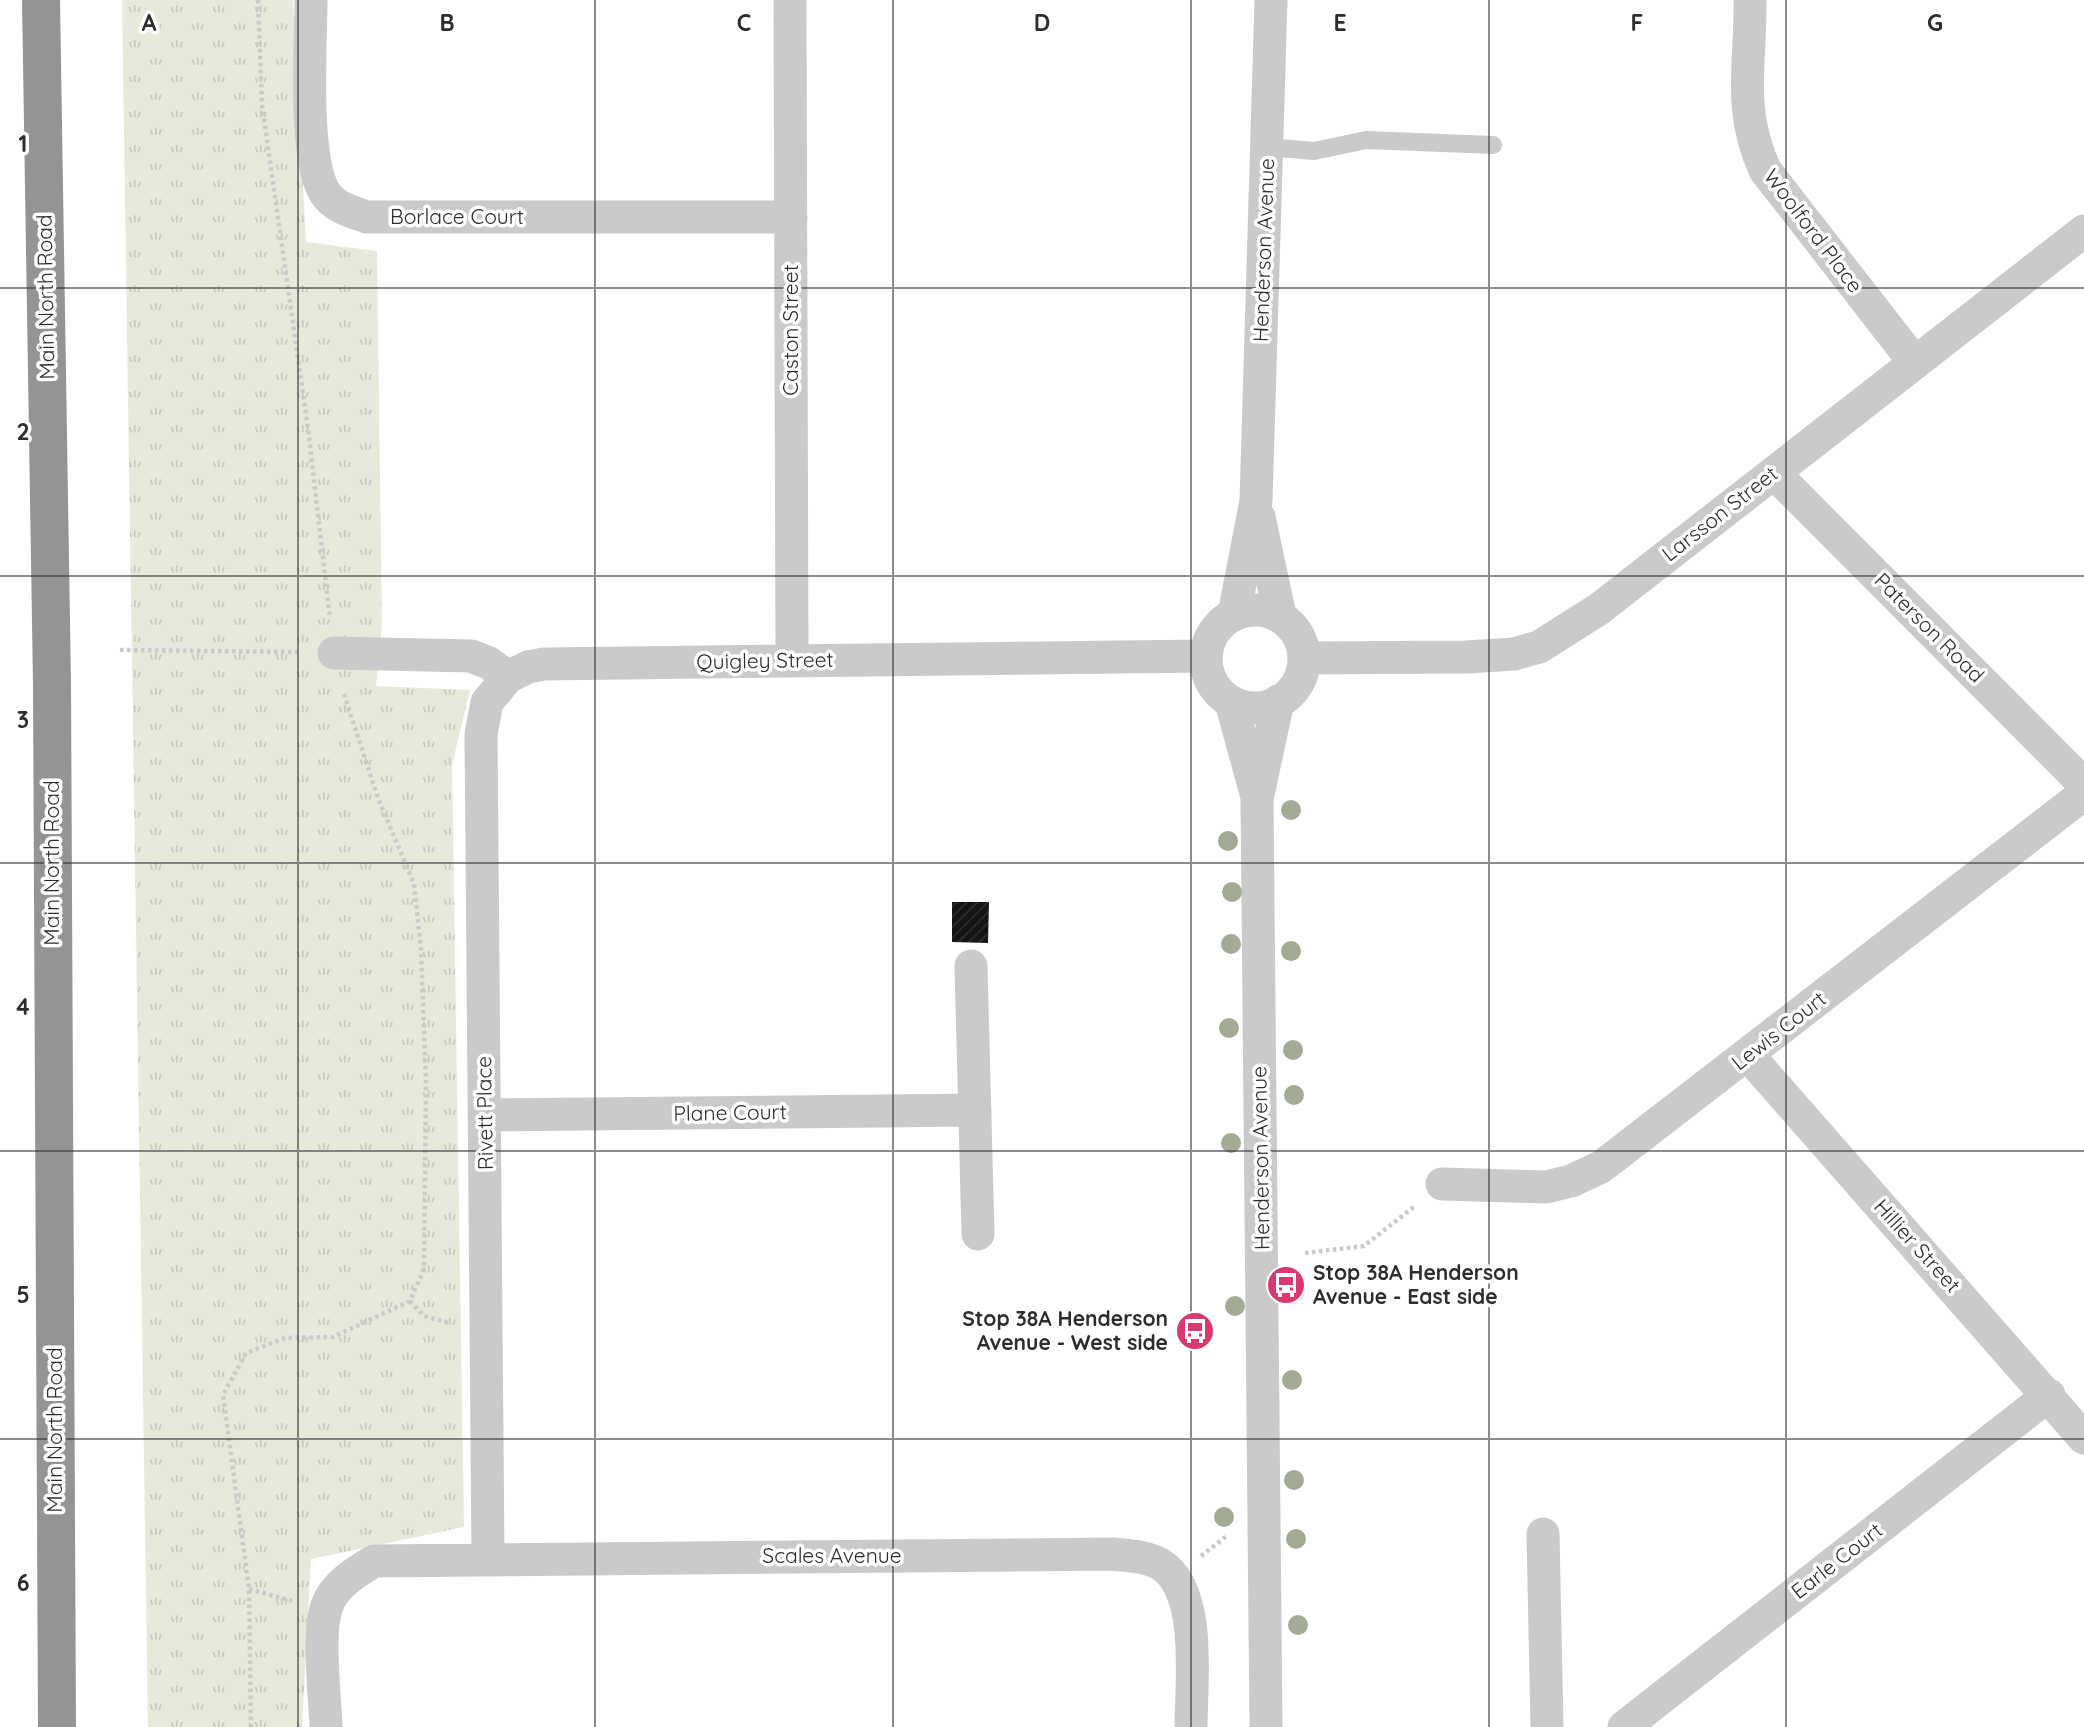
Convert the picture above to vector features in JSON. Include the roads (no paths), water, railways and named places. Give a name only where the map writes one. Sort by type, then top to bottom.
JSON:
[{"type":"highway","name":"Main North Road","points":[[41,0],[52,698],[57,1727]]},
{"type":"street","name":"Borlace Court","points":[[310,0],[313,157],[324,192],[348,211],[366,217],[791,217]]},
{"type":"street","name":"Caston Street","points":[[790,0],[792,661]]},
{"type":"street","name":"Henderson Avenue","points":[[1234,615],[1256,501],[1271,0]]},
{"type":"street","name":"Woolford Place","points":[[1750,0],[1746,74],[1752,141],[1765,170],[1915,363]]},
{"type":"street","name":"Larsson Street","points":[[1304,658],[1466,657],[1514,654],[1539,647],[1599,609],[2084,232]]},
{"type":"street","name":"Paterson Road","points":[[1774,472],[2084,784]]},
{"type":"street","name":"Henderson Avenue","points":[[1256,501],[1280,616]]},
{"type":"street","points":[[1262,610],[1280,616],[1296,632],[1304,658],[1297,685],[1278,701],[1258,708],[1231,702],[1215,688],[1208,672],[1206,656],[1212,636],[1234,615],[1262,610]]},
{"type":"street","points":[[334,653],[471,656],[489,663],[508,677]]},
{"type":"street","name":"Quigley Street","points":[[508,677],[528,667],[544,664],[1206,656]]},
{"type":"street","name":"Rivett Place","points":[[488,1558],[481,722],[487,702],[508,677]]},
{"type":"street","name":"Henderson Avenue","points":[[1266,1727],[1257,800],[1278,701]]},
{"type":"street","name":"Henderson Avenue","points":[[1231,702],[1257,800]]},
{"type":"street","name":"Lewis Court","points":[[1443,1184],[1546,1186],[1571,1181],[1620,1154],[2084,794]]},
{"type":"street","points":[[971,966],[978,1234]]},
{"type":"street","name":"Hillier Street","points":[[1748,1055],[2084,1438]]},
{"type":"street","name":"Plane Court","points":[[485,1115],[975,1110]]},
{"type":"street","name":"Earle Court","points":[[1625,1727],[2049,1395]]},
{"type":"street","points":[[1543,1534],[1547,1727]]},
{"type":"street","name":"Scales Avenue","points":[[326,1727],[324,1623],[327,1604],[338,1588],[355,1572],[374,1561],[1099,1554],[1144,1557],[1162,1565],[1186,1594],[1191,1634],[1191,1727]]},
{"type":"lane","points":[[1267,147],[1314,150],[1366,141],[1493,145]]},
{"type":"place","name":"Stop 38A Henderson Avenue - East side","points":[[1286,1285]]},
{"type":"place","name":"Stop 38A Henderson Avenue - West side","points":[[1195,1331]]}]
